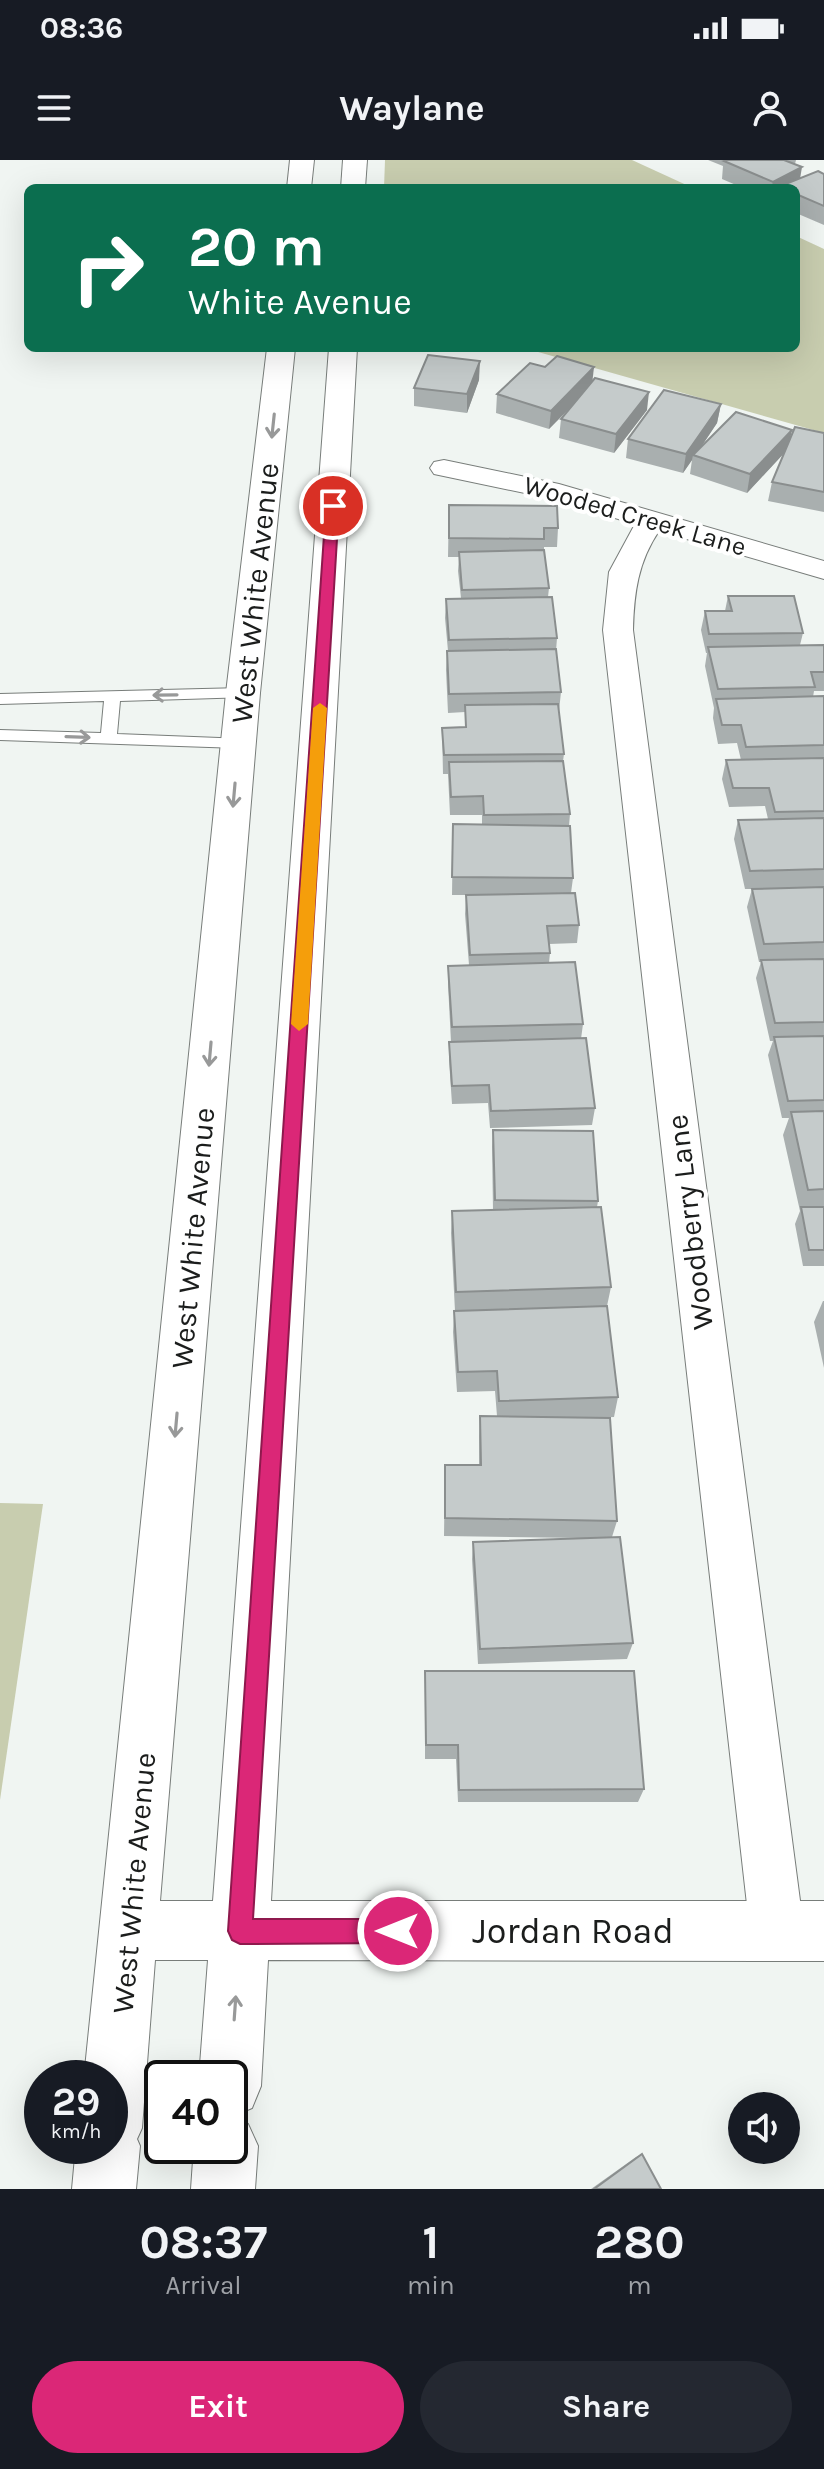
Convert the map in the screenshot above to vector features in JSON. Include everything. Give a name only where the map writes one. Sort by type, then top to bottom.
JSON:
[{"type":"main road","points":[[299,184],[302,160]]},
{"type":"main road","points":[[353,184],[355,160]]},
{"type":"main road","name":"West White Avenue","points":[[117,2060],[243,693],[281,352]]},
{"type":"main road","points":[[232,2060],[343,352]]},
{"type":"main road","name":"Jordan Road","points":[[130,1930],[800,1931]]},
{"type":"main road","points":[[104,2189],[106,2164]]},
{"type":"main road","points":[[223,2189],[225,2164]]},
{"type":"street","name":"Wooded Creek Lane","points":[[444,468],[549,490],[824,570]]},
{"type":"street","name":"Woodberry Lane","points":[[651,521],[626,556],[619,593],[618,630],[800,1931]]},
{"type":"lane","points":[[0,699],[243,693]]},
{"type":"lane","points":[[108,738],[113,696]]},
{"type":"lane","points":[[0,735],[239,743]]},
{"type":"green space","points":[[385,160],[632,160],[684,184],[384,184]]},
{"type":"green space","points":[[800,238],[824,249],[824,433],[538,352],[800,352]]},
{"type":"green space","points":[[0,1503],[43,1504],[0,1800]]},
{"type":"building","points":[[784,160],[802,167],[773,182],[724,161]]},
{"type":"building","points":[[818,171],[824,174],[824,206],[800,196],[800,184],[786,184]]},
{"type":"building","points":[[428,355],[480,361],[467,394],[414,388]]},
{"type":"building","points":[[557,356],[594,367],[551,411],[497,394],[530,363],[545,367]]},
{"type":"building","points":[[595,378],[649,392],[616,434],[561,419]]},
{"type":"building","points":[[664,390],[721,404],[686,454],[628,439]]},
{"type":"building","points":[[736,412],[792,430],[750,474],[693,455]]},
{"type":"building","points":[[795,427],[824,433],[824,492],[772,482]]},
{"type":"building","points":[[449,505],[557,506],[558,528],[544,528],[544,539],[449,538]]},
{"type":"building","points":[[544,550],[549,588],[462,590],[459,552]]},
{"type":"building","points":[[728,596],[794,596],[803,633],[709,634],[705,611],[732,611]]},
{"type":"building","points":[[552,597],[557,638],[449,640],[446,599]]},
{"type":"building","points":[[824,645],[824,672],[811,672],[815,687],[718,689],[708,647]]},
{"type":"building","points":[[556,649],[561,692],[449,694],[447,651]]},
{"type":"building","points":[[824,696],[824,745],[746,747],[741,725],[722,725],[716,699]]},
{"type":"building","points":[[558,704],[564,754],[444,755],[442,728],[466,727],[465,705]]},
{"type":"building","points":[[824,758],[824,811],[775,812],[769,788],[733,788],[726,760]]},
{"type":"building","points":[[563,761],[570,814],[484,815],[483,796],[451,797],[449,762]]},
{"type":"building","points":[[824,818],[824,869],[750,871],[738,820]]},
{"type":"building","points":[[453,824],[570,826],[573,878],[452,877]]},
{"type":"building","points":[[824,887],[824,942],[764,944],[752,889]]},
{"type":"building","points":[[575,893],[579,925],[547,926],[550,953],[470,955],[466,895]]},
{"type":"building","points":[[824,959],[824,1022],[775,1023],[761,960]]},
{"type":"building","points":[[575,962],[583,1024],[452,1027],[448,966]]},
{"type":"building","points":[[824,1036],[824,1100],[788,1101],[774,1037]]},
{"type":"building","points":[[586,1038],[595,1108],[491,1111],[489,1085],[452,1086],[449,1042]]},
{"type":"building","points":[[824,1111],[824,1189],[808,1190],[791,1112]]},
{"type":"building","points":[[493,1130],[593,1131],[598,1201],[495,1200]]},
{"type":"building","points":[[601,1207],[611,1287],[456,1292],[452,1211]]},
{"type":"building","points":[[801,1207],[824,1207],[824,1250],[809,1250]]},
{"type":"building","points":[[607,1306],[618,1397],[499,1401],[497,1371],[458,1372],[454,1311]]},
{"type":"building","points":[[480,1416],[610,1418],[617,1521],[445,1518],[445,1465],[481,1465]]},
{"type":"building","points":[[620,1537],[633,1643],[480,1649],[473,1542]]},
{"type":"building","points":[[425,1671],[634,1671],[644,1789],[459,1790],[458,1745],[426,1745]]},
{"type":"building","points":[[642,2154],[661,2189],[594,2189]]},
{"type":"slow traffic","points":[[299,1024],[320,708]]},
{"type":"route","points":[[333,506],[240,1931],[398,1931]]}]
